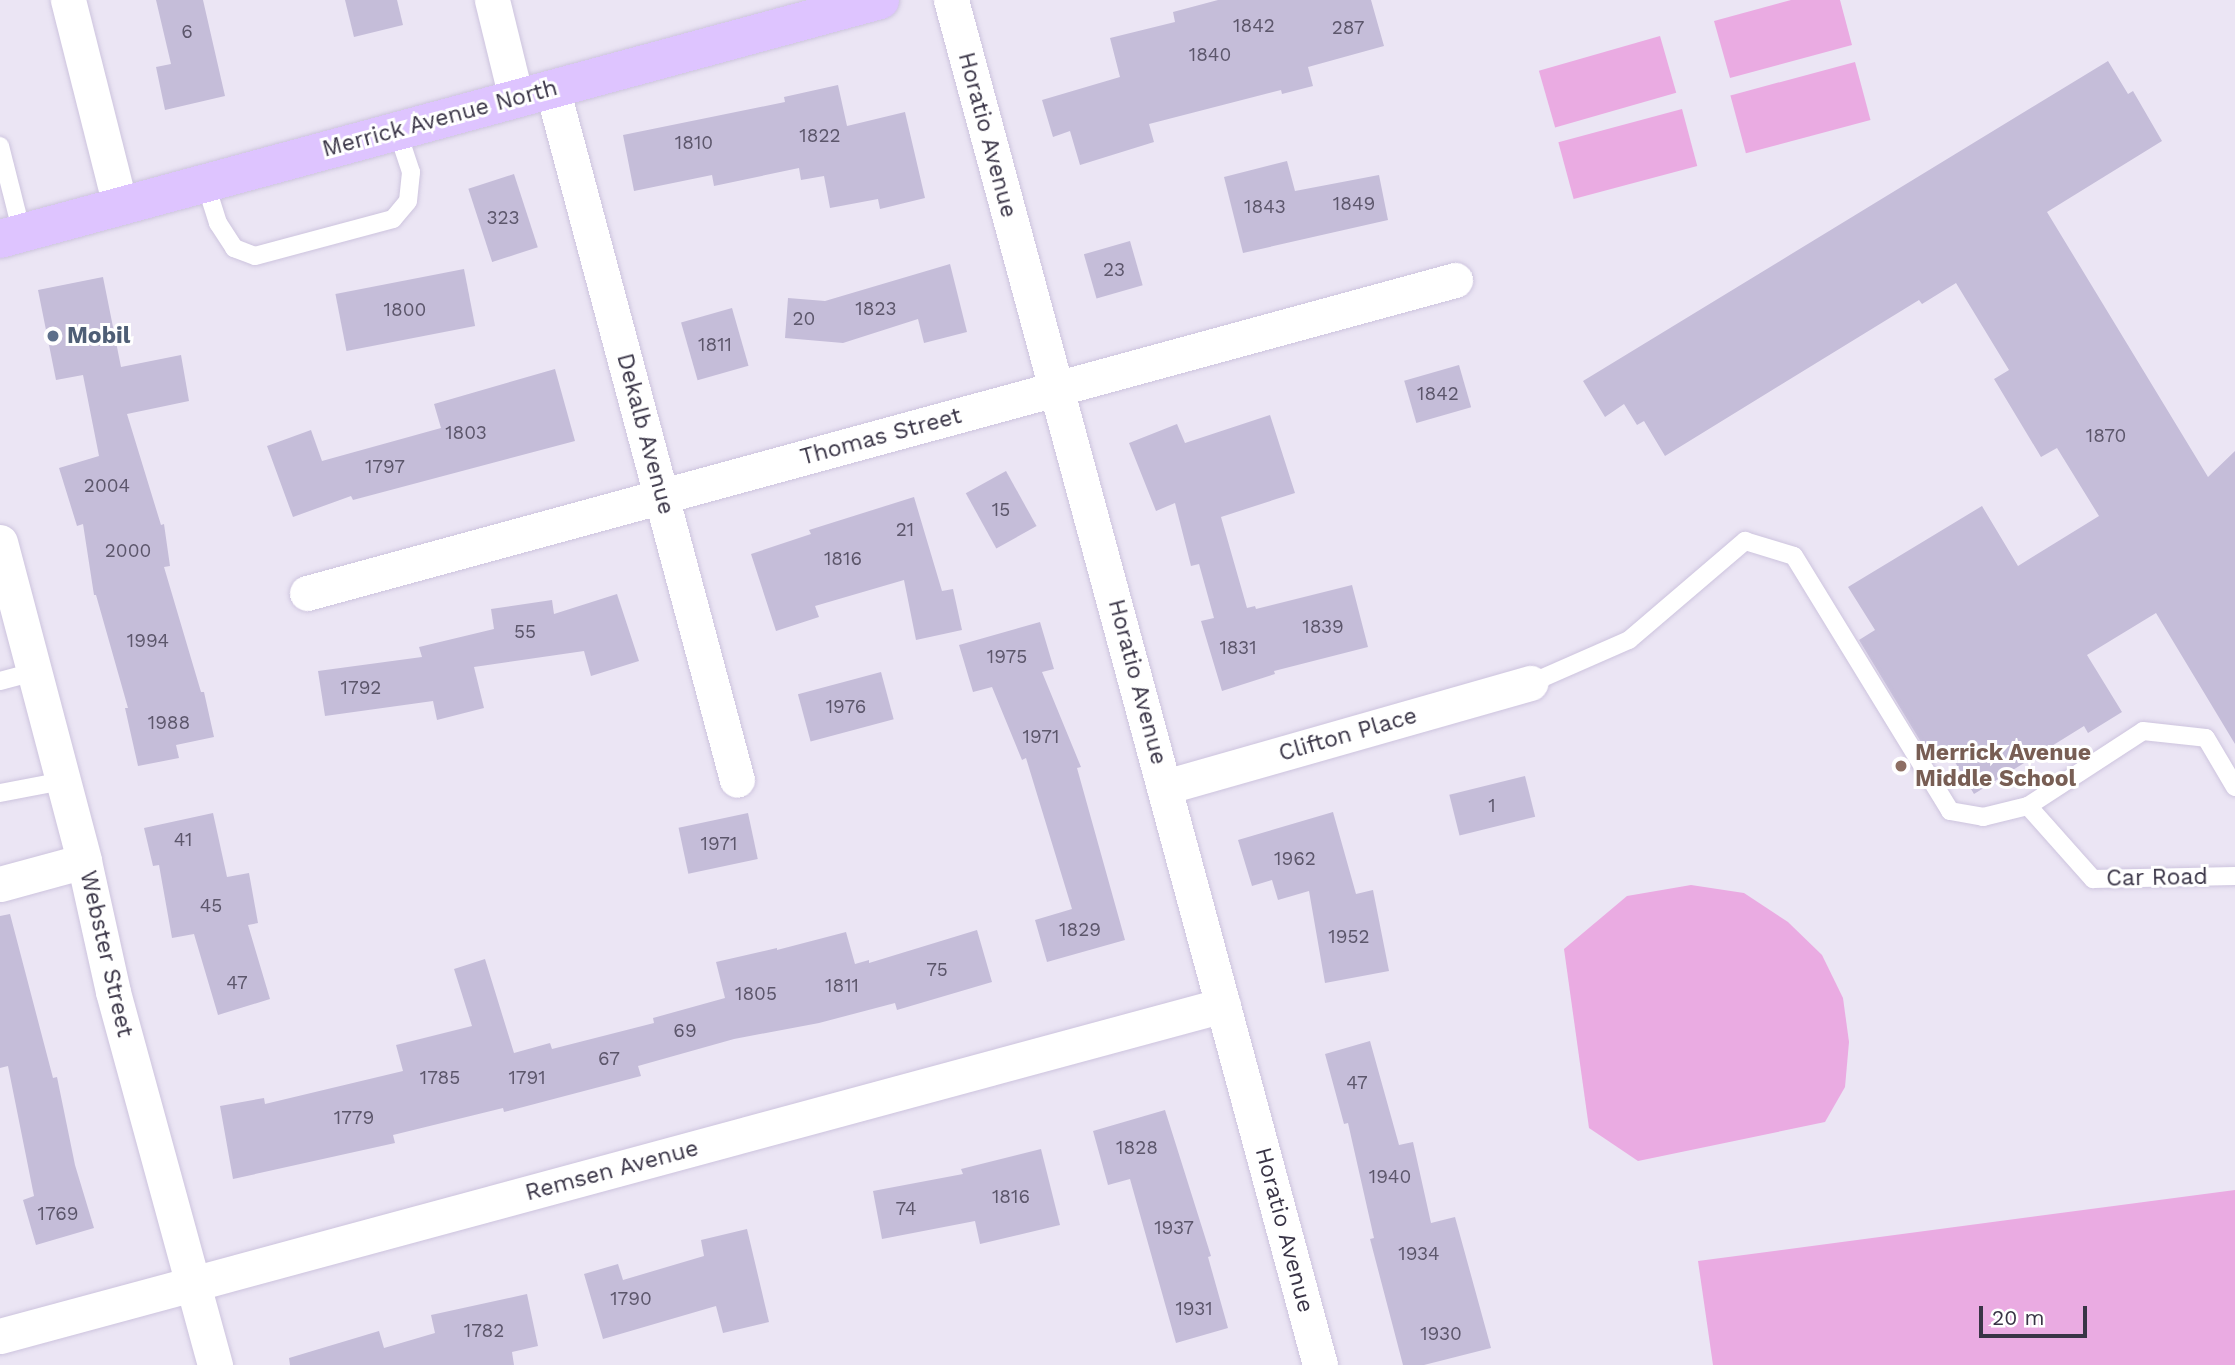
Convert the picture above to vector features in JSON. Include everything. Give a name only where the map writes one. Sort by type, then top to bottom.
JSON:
[{"type":"main road","name":"Merrick Avenue North","points":[[11,236],[880,0]]},
{"type":"street","points":[[68,0],[120,205]]},
{"type":"street","name":"Dekalb Avenue","points":[[492,0],[534,93],[662,497],[737,780]]},
{"type":"street","name":"Horatio Avenue","points":[[951,0],[1166,787],[1320,1365]]},
{"type":"street","name":"Thomas Street","points":[[307,593],[1455,280]]},
{"type":"street","name":"Webster Street","points":[[0,542],[84,861],[113,992],[215,1365]]},
{"type":"street","name":"Clifton Place","points":[[1166,787],[1531,683]]},
{"type":"street","points":[[0,884],[84,861]]},
{"type":"street","name":"Remsen Avenue","points":[[0,1336],[1223,1005]]},
{"type":"lane","points":[[205,182],[218,223],[234,248],[255,256],[393,219],[408,201],[411,172],[397,130]]},
{"type":"lane","points":[[0,146],[11,236]]},
{"type":"lane","points":[[1531,683],[1629,640],[1745,541],[1794,556],[1950,811],[1983,817],[2028,806],[2143,731],[2206,738],[2235,787]]},
{"type":"lane","points":[[0,681],[34,671]]},
{"type":"lane","points":[[0,793],[63,781]]},
{"type":"lane","name":"Car Road","points":[[2028,806],[2093,878],[2235,877]]},
{"type":"shaded area","points":[[1791,0],[1840,0],[1852,45],[1730,78],[1714,21]]},
{"type":"shaded area","points":[[1660,36],[1676,93],[1555,127],[1539,71]]},
{"type":"shaded area","points":[[1855,62],[1871,120],[1746,153],[1730,95]]},
{"type":"shaded area","points":[[1682,109],[1697,166],[1574,199],[1558,142]]},
{"type":"shaded area","points":[[1691,885],[1744,893],[1788,922],[1822,955],[1843,998],[1849,1042],[1845,1087],[1825,1122],[1638,1161],[1589,1128],[1564,949],[1627,896]]},
{"type":"shaded area","points":[[2235,1190],[2235,1365],[1713,1365],[1698,1261]]},
{"type":"building","points":[[156,0],[203,0],[225,96],[165,110],[156,67],[171,64]]},
{"type":"building","points":[[345,0],[397,0],[403,25],[354,37]]},
{"type":"building","points":[[1218,0],[1371,0],[1384,46],[1308,67],[1313,86],[1282,94],[1281,90],[1149,124],[1154,142],[1080,165],[1070,131],[1053,137],[1042,100],[1120,77],[1110,38],[1175,22],[1173,12]]},
{"type":"building","points":[[2108,61],[2128,94],[2133,91],[2162,141],[2047,212],[2208,477],[2235,451],[2235,744],[2156,613],[2087,655],[2122,712],[2088,733],[2084,726],[1974,794],[1946,747],[1930,757],[1859,640],[1875,630],[1848,587],[1982,506],[2018,566],[2099,516],[2057,448],[2041,457],[1994,379],[2009,370],[1956,283],[1922,304],[1919,300],[1665,456],[1644,421],[1637,425],[1624,404],[1605,417],[1583,381]]},
{"type":"building","points":[[838,85],[847,126],[905,112],[925,198],[880,209],[878,199],[830,208],[824,176],[801,180],[799,168],[714,186],[712,175],[634,191],[623,135],[785,102],[784,97]]},
{"type":"building","points":[[1287,161],[1295,191],[1379,175],[1388,220],[1243,253],[1224,177]]},
{"type":"building","points":[[514,174],[538,247],[492,262],[468,189]]},
{"type":"building","points":[[1130,241],[1143,285],[1097,298],[1084,254]]},
{"type":"building","points":[[950,264],[967,332],[924,343],[918,319],[843,343],[785,338],[788,298],[825,301]]},
{"type":"building","points":[[464,269],[475,326],[346,351],[335,294]]},
{"type":"building","points":[[103,277],[121,367],[181,355],[189,401],[127,414],[161,525],[164,524],[170,566],[164,567],[201,692],[204,692],[214,737],[176,745],[179,758],[138,766],[125,708],[128,708],[94,595],[83,524],[77,526],[59,468],[99,456],[83,375],[56,380],[38,290]]},
{"type":"building","points":[[732,308],[749,366],[698,380],[681,323]]},
{"type":"building","points":[[1459,365],[1471,407],[1416,423],[1404,381]]},
{"type":"building","points":[[555,369],[575,441],[353,500],[351,496],[293,517],[267,446],[311,430],[322,461],[441,428],[434,404]]},
{"type":"building","points":[[1270,415],[1295,493],[1221,517],[1247,608],[1255,606],[1256,609],[1352,585],[1368,647],[1274,671],[1275,674],[1222,691],[1201,621],[1214,618],[1199,564],[1191,566],[1175,503],[1156,511],[1129,443],[1177,424],[1185,443]]},
{"type":"building","points":[[1006,471],[1037,526],[996,548],[966,493]]},
{"type":"building","points":[[914,497],[942,591],[953,589],[962,630],[916,640],[904,580],[815,606],[819,617],[776,631],[751,554],[811,534],[809,530]]},
{"type":"building","points":[[617,594],[639,661],[591,676],[584,651],[474,667],[484,708],[437,720],[433,701],[325,716],[318,671],[422,657],[419,647],[494,629],[491,609],[552,600],[554,614]]},
{"type":"building","points":[[1040,622],[1054,669],[1042,672],[1081,767],[1077,768],[1125,940],[1047,962],[1035,920],[1072,909],[1026,758],[1022,760],[992,687],[973,692],[959,645]]},
{"type":"building","points":[[881,672],[894,719],[811,742],[798,694]]},
{"type":"building","points":[[1525,776],[1535,817],[1459,836],[1449,795]]},
{"type":"building","points":[[1333,812],[1356,894],[1373,890],[1389,971],[1325,983],[1309,891],[1278,900],[1272,880],[1252,886],[1238,840]]},
{"type":"building","points":[[213,813],[227,877],[249,873],[258,923],[248,925],[270,999],[218,1015],[194,934],[172,938],[159,865],[153,866],[144,828]]},
{"type":"building","points":[[748,813],[758,859],[688,874],[679,828]]},
{"type":"building","points":[[10,914],[53,1078],[57,1077],[75,1165],[94,1228],[36,1245],[23,1200],[34,1196],[8,1066],[0,1068],[0,916]]},
{"type":"building","points":[[977,930],[992,982],[897,1010],[895,1003],[819,1023],[734,1039],[638,1066],[641,1076],[504,1112],[503,1108],[393,1135],[395,1143],[233,1179],[220,1106],[264,1098],[265,1104],[403,1071],[396,1045],[472,1026],[454,969],[485,959],[514,1053],[550,1043],[552,1049],[654,1023],[653,1018],[725,998],[716,962],[846,932],[855,964],[869,960],[869,963]]},
{"type":"building","points":[[1370,1041],[1399,1145],[1413,1142],[1431,1223],[1455,1217],[1491,1348],[1424,1365],[1403,1365],[1370,1239],[1374,1238],[1348,1123],[1344,1124],[1325,1054]]},
{"type":"building","points":[[1165,1110],[1211,1256],[1208,1257],[1228,1328],[1176,1343],[1130,1179],[1108,1185],[1093,1131]]},
{"type":"building","points":[[1041,1149],[1060,1225],[980,1244],[975,1221],[882,1239],[873,1191],[963,1174],[961,1169]]},
{"type":"building","points":[[747,1229],[769,1322],[723,1333],[716,1306],[603,1339],[584,1274],[618,1264],[623,1280],[704,1256],[701,1240]]},
{"type":"building","points":[[527,1294],[538,1346],[512,1352],[514,1365],[290,1365],[289,1358],[379,1331],[384,1348],[435,1333],[431,1315]]},
{"type":"place","name":"Mobil","points":[[53,336]]},
{"type":"place","name":"Merrick Avenue Middle School","points":[[1901,766]]}]
